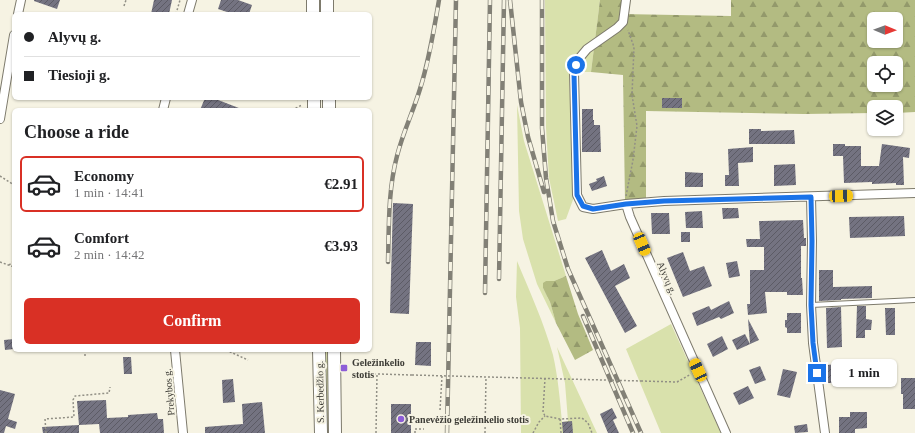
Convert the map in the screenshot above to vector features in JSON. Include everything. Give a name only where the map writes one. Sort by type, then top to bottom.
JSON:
[{"type":"main road","points":[[313,0],[313,12]]},
{"type":"main road","points":[[327,0],[327,12]]},
{"type":"main road","name":"S. Kerbedžio g.","points":[[319,352],[321,433]]},
{"type":"main road","name":"S. Kerbedžio g.","points":[[334,352],[335,433]]},
{"type":"street","points":[[18,12],[21,0]]},
{"type":"street","points":[[189,12],[192,0]]},
{"type":"street","points":[[626,0],[623,22],[617,28],[587,49],[577,61],[574,74],[577,195],[583,206],[593,209],[626,204],[664,201],[915,193]]},
{"type":"street","points":[[0,119],[12,47]]},
{"type":"street","points":[[811,197],[811,305],[813,343],[825,433]]},
{"type":"street","name":"Alyvų g.","points":[[626,204],[636,230],[726,433]]},
{"type":"street","name":"Prekybos g.","points":[[175,352],[183,433]]},
{"type":"lane","points":[[811,305],[915,300]]},
{"type":"path","points":[[124,6],[126,0]]},
{"type":"path","points":[[177,12],[180,0]]},
{"type":"path","points":[[623,22],[628,30],[634,47],[632,95],[637,126],[634,144],[634,160],[626,197],[626,204]]},
{"type":"path","points":[[296,108],[302,105]]},
{"type":"path","points":[[0,176],[12,184]]},
{"type":"path","points":[[0,262],[12,266]]},
{"type":"path","points":[[85,352],[85,357]]},
{"type":"path","points":[[230,352],[248,360]]},
{"type":"path","points":[[366,374],[677,382],[698,370]]},
{"type":"path","points":[[376,433],[377,374]]},
{"type":"path","points":[[440,410],[442,376]]},
{"type":"path","points":[[485,433],[486,377]]},
{"type":"path","points":[[545,378],[545,416]]},
{"type":"path","points":[[46,433],[45,419],[74,417],[75,396],[109,393],[110,387]]},
{"type":"path","points":[[545,416],[560,419],[582,418],[588,423],[592,433]]},
{"type":"path","points":[[533,433],[538,422],[545,416]]},
{"type":"path","points":[[560,419],[561,433]]},
{"type":"path","points":[[415,433],[415,429],[424,429]]},
{"type":"green space","points":[[545,0],[600,0],[591,72],[569,72],[574,197],[566,219],[558,221],[549,178],[546,128]]},
{"type":"green space","points":[[600,0],[621,0],[621,14],[731,16],[731,0],[915,0],[915,112],[903,113],[903,100],[867,100],[867,113],[804,114],[646,111],[646,199],[625,201],[623,75],[591,72]]},
{"type":"green space","points":[[517,105],[524,141],[566,276],[554,281],[546,281],[543,288],[550,302],[556,323],[537,284],[523,239],[519,211]]},
{"type":"green space","points":[[517,261],[541,319],[553,355],[558,380],[562,422],[568,421],[565,383],[557,347],[597,433],[521,433],[520,328],[516,297]]},
{"type":"green space","points":[[566,276],[578,314],[593,350],[575,360],[556,323],[550,302],[543,288],[543,283],[546,281],[554,281]]},
{"type":"green space","points":[[671,324],[721,433],[661,433],[626,349]]},
{"type":"green space","points":[[324,352],[329,352],[331,433],[326,433]]},
{"type":"building","points":[[34,0],[60,0],[57,9]]},
{"type":"building","points":[[154,0],[172,0],[169,12],[151,12]]},
{"type":"building","points":[[221,0],[238,0],[252,5],[250,12],[227,12],[218,9]]},
{"type":"building","points":[[662,98],[682,98],[682,108],[662,108]]},
{"type":"building","points":[[204,100],[218,100],[239,108],[201,108]]},
{"type":"building","points":[[582,109],[593,109],[594,125],[600,125],[601,152],[582,152]]},
{"type":"building","points":[[749,129],[761,129],[761,131],[794,130],[795,144],[749,144]]},
{"type":"building","points":[[833,144],[861,146],[861,166],[879,166],[882,144],[910,148],[909,158],[903,157],[904,185],[896,185],[896,183],[872,184],[872,182],[844,183],[843,156],[833,156]]},
{"type":"building","points":[[753,147],[753,162],[738,163],[739,186],[725,186],[725,175],[729,175],[728,149]]},
{"type":"building","points":[[795,164],[796,185],[774,186],[774,165]]},
{"type":"building","points":[[685,172],[703,173],[703,187],[685,187]]},
{"type":"building","points":[[604,176],[607,186],[592,191],[589,184]]},
{"type":"building","points":[[393,203],[413,204],[409,314],[390,313]]},
{"type":"building","points":[[722,208],[738,208],[739,218],[723,219]]},
{"type":"building","points":[[702,211],[703,228],[686,228],[685,212]]},
{"type":"building","points":[[651,213],[669,213],[670,234],[652,234]]},
{"type":"building","points":[[904,216],[905,236],[850,238],[849,217]]},
{"type":"building","points":[[803,220],[806,246],[801,246],[801,278],[803,295],[787,295],[787,292],[765,292],[767,313],[748,315],[747,304],[750,304],[750,270],[764,270],[764,247],[747,247],[746,239],[760,239],[759,221]]},
{"type":"building","points":[[681,232],[690,232],[690,242],[681,242]]},
{"type":"building","points":[[602,250],[611,271],[624,264],[630,278],[615,286],[637,326],[625,333],[585,258]]},
{"type":"building","points":[[683,252],[690,271],[704,266],[712,286],[683,297],[667,258]]},
{"type":"building","points":[[737,261],[740,276],[729,278],[726,263]]},
{"type":"building","points":[[819,270],[833,270],[833,287],[872,286],[872,298],[819,301]]},
{"type":"building","points":[[729,301],[734,313],[721,319],[719,317],[697,326],[692,313],[709,306],[711,310]]},
{"type":"building","points":[[857,306],[866,306],[866,319],[872,320],[871,330],[865,330],[865,338],[856,338]]},
{"type":"building","points":[[841,307],[842,347],[827,348],[826,308]]},
{"type":"building","points":[[885,308],[895,308],[895,335],[886,335]]},
{"type":"building","points":[[787,313],[801,313],[801,333],[787,333],[785,320],[787,320]]},
{"type":"building","points":[[748,319],[759,340],[737,350],[732,340],[745,334],[750,344]]},
{"type":"building","points":[[722,336],[728,349],[713,357],[707,344]]},
{"type":"building","points":[[12,339],[12,349],[5,350],[4,340]]},
{"type":"building","points":[[416,342],[431,342],[431,366],[415,365]]},
{"type":"building","points":[[123,357],[131,357],[132,374],[124,374]]},
{"type":"building","points":[[842,364],[842,383],[825,383],[825,365]]},
{"type":"building","points":[[855,364],[877,364],[877,382],[855,383]]},
{"type":"building","points":[[760,366],[766,380],[755,384],[749,370]]},
{"type":"building","points":[[783,369],[797,372],[790,398],[777,395]]},
{"type":"building","points":[[901,378],[915,378],[915,409],[903,409]]},
{"type":"building","points":[[233,379],[235,402],[223,403],[222,380]]},
{"type":"building","points":[[748,386],[754,398],[739,405],[733,393]]},
{"type":"building","points":[[0,390],[15,394],[8,419],[17,422],[15,429],[6,426],[4,433],[0,433]]},
{"type":"building","points":[[106,400],[107,418],[157,413],[158,419],[163,419],[164,433],[100,433],[99,424],[79,425],[77,401]]},
{"type":"building","points":[[262,402],[265,433],[205,433],[205,427],[243,424],[242,404]]},
{"type":"building","name":"Panevėžio geležinkelio stotis","points":[[391,404],[411,404],[411,433],[391,433]]},
{"type":"building","points":[[612,408],[617,418],[613,420],[619,433],[608,433],[600,414]]},
{"type":"building","points":[[850,412],[867,412],[867,428],[855,429],[855,433],[839,433],[839,417],[850,417]]},
{"type":"building","points":[[572,421],[573,433],[563,433],[562,422]]},
{"type":"building","points":[[807,424],[808,432],[795,433],[794,426]]},
{"type":"building","points":[[79,425],[79,433],[43,433],[42,427]]},
{"type":"railway","points":[[388,262],[390,208],[394,169],[402,139],[423,78],[431,45],[439,0]]},
{"type":"railway","points":[[447,433],[456,0]]},
{"type":"railway","points":[[485,293],[490,0]]},
{"type":"railway","points":[[499,279],[504,0]]},
{"type":"railway","points":[[510,0],[521,102],[528,137],[544,192]]},
{"type":"railway","points":[[542,0],[542,128],[546,178],[553,221],[568,269],[641,433]]},
{"type":"railway","points":[[583,316],[633,433]]},
{"type":"place","name":"Geležinkelio stotis","points":[[344,368]]},
{"type":"place","name":"Panevėžio geležinkelio stotis","points":[[401,419]]},
{"type":"route","points":[[576,65],[574,74],[576,180],[577,195],[583,206],[593,209],[626,204],[664,201],[811,197],[811,305],[813,343],[817,373]]}]
